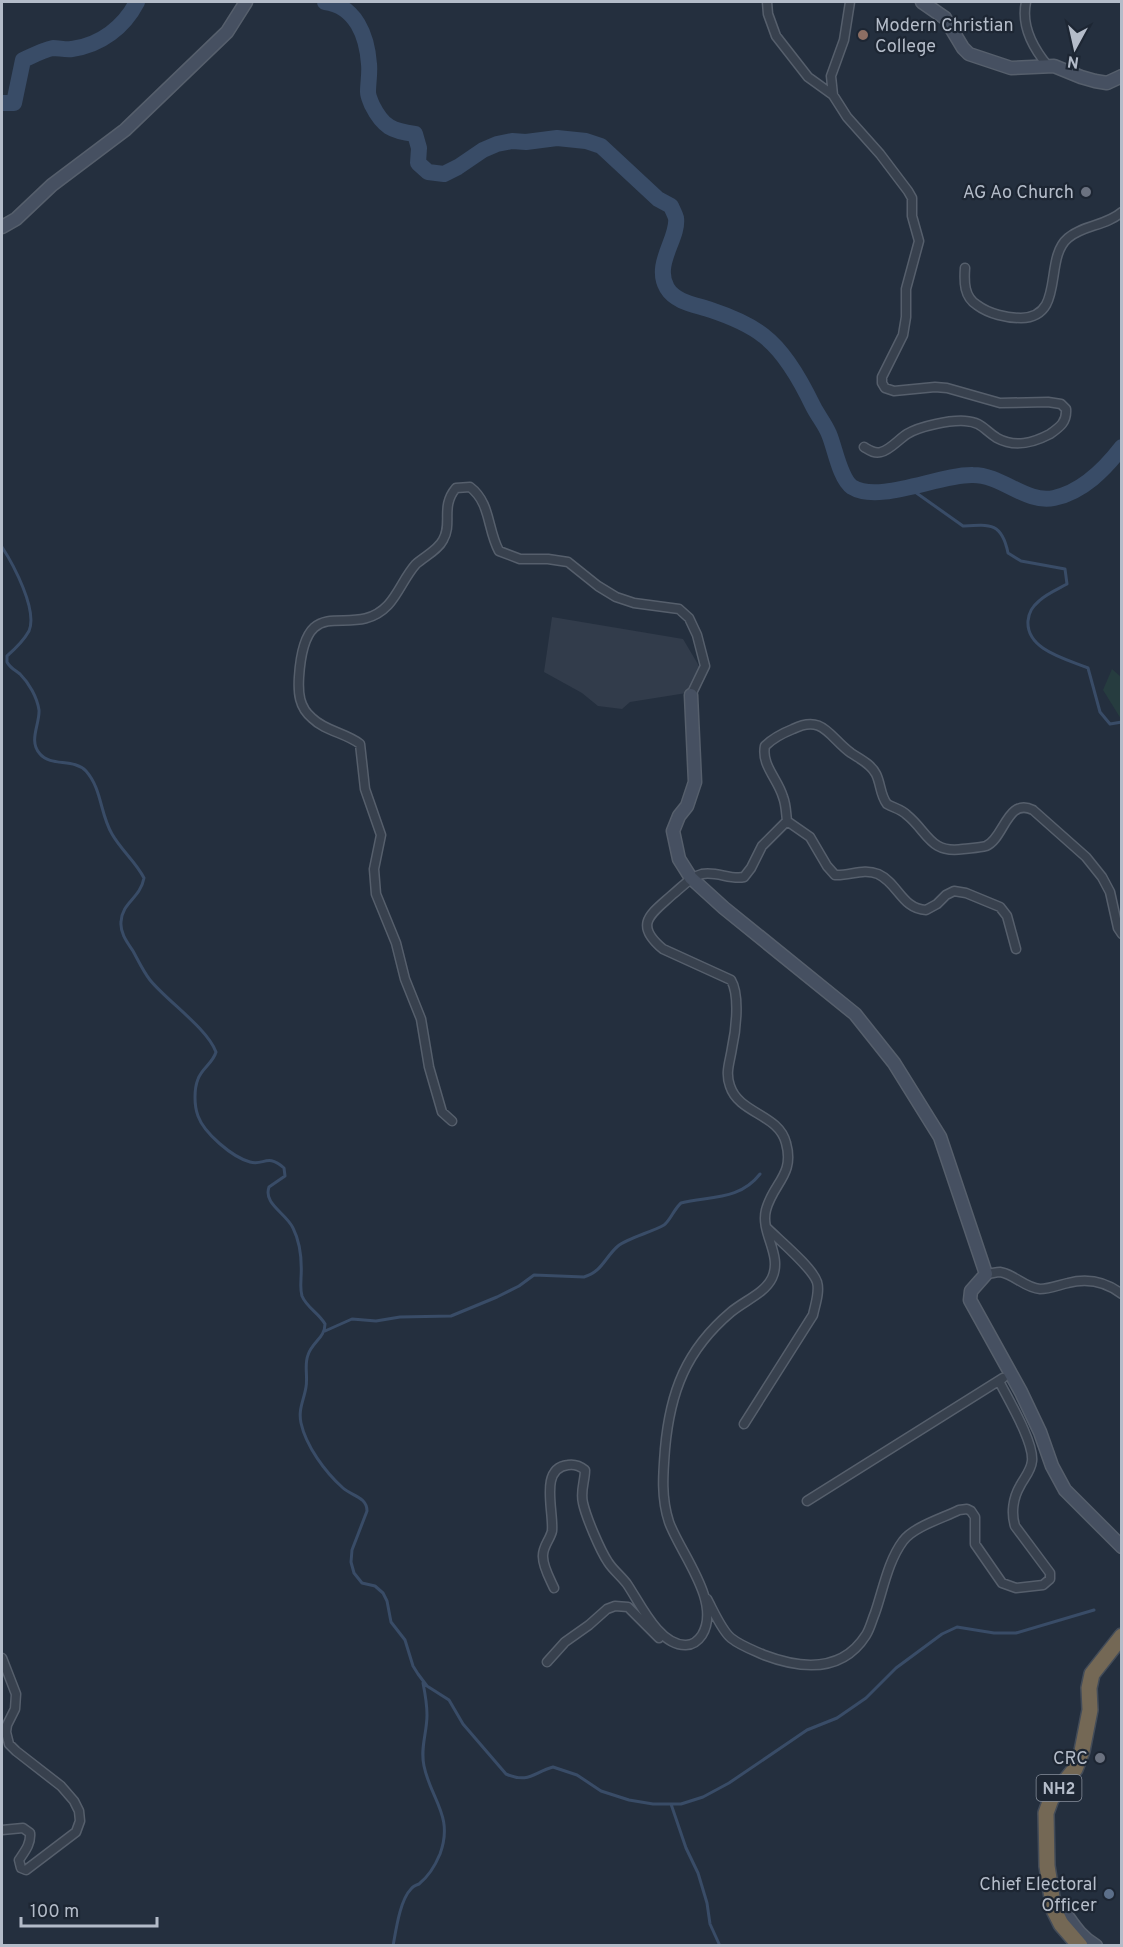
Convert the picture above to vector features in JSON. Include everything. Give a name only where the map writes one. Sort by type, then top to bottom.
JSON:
[{"type":"highway","name":"NH2","points":[[1080,1946],[1061,1924],[1054,1910],[1047,1866],[1046,1813],[1051,1799],[1075,1769],[1082,1751],[1090,1710],[1089,1688],[1092,1674],[1122,1636]]},
{"type":"street","points":[[2,227],[16,219],[52,185],[125,130],[227,32],[246,2]]},
{"type":"street","points":[[766,2],[777,36],[808,77],[833,95],[847,117],[880,154],[912,198],[912,216],[919,241],[906,289],[906,317],[903,335],[882,377],[885,388],[894,391],[921,387],[947,388],[1000,403],[1048,402],[1062,404],[1066,409],[1067,416],[1064,424],[1027,444],[998,438],[983,426],[963,421],[948,422],[909,432],[879,453],[871,452],[864,447]]},
{"type":"street","points":[[833,95],[831,76],[843,40],[850,2]]},
{"type":"street","points":[[922,2],[945,18],[969,54],[1011,68],[1048,66],[1107,83],[1122,76]]},
{"type":"street","points":[[1026,2],[1025,13],[1031,41],[1048,66]]},
{"type":"street","points":[[965,268],[965,288],[977,305],[1007,317],[1035,316],[1048,302],[1060,247],[1068,238],[1110,220],[1122,212]]},
{"type":"street","points":[[452,1121],[442,1112],[429,1067],[421,1018],[405,979],[396,943],[376,894],[374,869],[381,835],[365,789],[360,744],[312,718],[303,709],[299,699],[300,663],[306,638],[320,623],[372,618],[385,609],[414,566],[443,540],[446,533],[447,504],[450,495],[456,488],[470,486],[479,494],[487,511],[499,551],[520,560],[548,559],[568,562],[608,593],[634,603],[679,609],[689,618],[697,635],[705,666],[691,695],[695,782],[687,806],[673,831],[679,859],[691,878],[724,908],[855,1014],[894,1063],[940,1137],[986,1274]]},
{"type":"street","points":[[1016,949],[1007,916],[1000,907],[966,893],[954,891],[926,910],[914,908],[908,904],[887,880],[878,874],[863,871],[835,875],[810,837],[787,821],[784,798],[767,763],[764,749],[770,741],[808,723],[823,727],[851,753],[870,765],[876,773],[881,794],[887,804],[909,816],[935,846],[942,849],[956,850],[987,845],[1011,813],[1027,807],[1033,810],[1081,852],[1102,877],[1110,892],[1118,928],[1122,934]]},
{"type":"street","points":[[787,821],[762,846],[744,877],[731,878],[710,873],[691,878],[651,912],[647,923],[648,932],[654,942],[663,949],[731,980],[736,997],[733,1046],[726,1070],[729,1084],[737,1100],[782,1131],[788,1154],[786,1172],[765,1212],[775,1264],[772,1279],[730,1312],[708,1335],[680,1377],[670,1406],[664,1450],[663,1497],[672,1530],[706,1598],[729,1637],[749,1649],[776,1659],[810,1666],[827,1664],[846,1656],[868,1633],[895,1554],[904,1539],[959,1510],[967,1509],[975,1517],[975,1544],[1002,1583],[1016,1588],[1043,1585],[1050,1579],[1050,1573],[1015,1526],[1012,1517],[1018,1488],[1031,1468],[1033,1460],[1032,1450],[999,1381]]},
{"type":"street","points":[[744,1424],[813,1316],[817,1296],[817,1282],[810,1270],[767,1228]]},
{"type":"street","points":[[1122,1294],[1113,1287],[1093,1281],[1070,1282],[1039,1289],[1001,1272],[986,1274],[971,1291],[970,1300],[1011,1373],[1065,1490],[1122,1548]]},
{"type":"street","points":[[807,1501],[1011,1373]]},
{"type":"street","points":[[554,1588],[543,1560],[543,1551],[552,1532],[550,1480],[559,1468],[573,1465],[583,1467],[585,1470],[582,1486],[583,1505],[609,1564],[625,1581],[658,1630],[667,1639],[682,1645],[690,1644],[701,1637],[706,1623],[706,1598]]},
{"type":"street","points":[[547,1662],[565,1642],[607,1609],[615,1606],[628,1607],[662,1640],[676,1643]]},
{"type":"street","points":[[2,1658],[16,1694],[15,1709],[6,1732],[9,1744],[61,1786],[74,1801],[79,1811],[80,1821],[76,1832],[26,1870],[21,1868],[19,1860],[31,1840],[30,1833],[23,1828],[2,1830]]},
{"type":"street","points":[[1052,1898],[1078,1933],[1096,1946]]},
{"type":"shaded area","points":[[552,617],[683,639],[699,666],[699,691],[630,702],[622,709],[598,706],[582,693],[544,672]]},
{"type":"green space","points":[[1112,669],[1121,677],[1121,719],[1103,690]]},
{"type":"waterway","points":[[2,103],[14,103],[23,60],[49,49],[83,47],[102,39],[118,27],[137,2]]},
{"type":"waterway","points":[[325,2],[345,9],[358,24],[368,53],[368,94],[372,105],[389,127],[415,134],[419,148],[418,163],[428,172],[444,174],[483,150],[512,141],[526,142],[557,138],[586,141],[601,146],[658,199],[671,206],[676,218],[676,226],[664,261],[663,279],[667,288],[687,303],[725,315],[752,328],[779,350],[826,427],[844,477],[852,487],[878,492],[973,475],[994,479],[1034,497],[1054,498],[1084,485],[1122,447]]},
{"type":"waterway","points":[[908,487],[963,526],[981,525],[999,531],[1008,553],[1021,561],[1065,569],[1067,584],[1034,605],[1028,618],[1029,631],[1034,639],[1049,652],[1088,668],[1100,712],[1110,724],[1122,722]]},
{"type":"waterway","points":[[2,547],[23,588],[30,611],[29,631],[7,656],[7,662],[20,674],[32,690],[36,700],[39,710],[35,738],[37,749],[45,758],[81,767],[91,778],[112,834],[144,878],[139,891],[122,915],[121,926],[124,937],[150,980],[196,1024],[216,1052],[200,1075],[195,1092],[195,1102],[201,1123],[212,1137],[235,1155],[255,1163],[273,1161],[284,1168],[285,1176],[269,1187],[269,1198],[293,1228],[300,1252],[302,1296],[325,1324],[323,1333],[307,1359],[305,1392],[300,1418],[307,1441],[323,1466],[343,1488],[365,1503],[367,1511],[352,1550],[351,1562],[354,1573],[362,1583],[375,1586],[383,1593],[391,1622],[405,1640],[413,1666],[418,1674],[427,1686],[449,1700],[463,1724],[506,1774],[520,1778],[553,1767],[577,1775],[601,1791],[629,1800],[653,1804],[681,1804],[703,1797],[729,1783],[807,1730],[837,1718],[866,1698],[896,1668],[942,1634],[957,1627],[994,1633],[1016,1633],[1094,1610]]},
{"type":"waterway","points":[[325,1331],[352,1319],[376,1321],[400,1317],[451,1316],[497,1297],[534,1275],[584,1277],[590,1275],[622,1243],[664,1225],[681,1203],[734,1193],[743,1189],[760,1174]]},
{"type":"waterway","points":[[393,1946],[404,1900],[412,1888],[423,1881],[436,1863],[444,1841],[443,1818],[427,1778],[423,1759],[427,1715],[423,1683]]},
{"type":"waterway","points":[[671,1804],[686,1848],[698,1873],[707,1903],[710,1924],[720,1946]]},
{"type":"place","name":"Modern Christian College","points":[[863,35]]},
{"type":"place","name":"AG Ao Church","points":[[1086,192]]},
{"type":"place","name":"CRC","points":[[1100,1758]]},
{"type":"place","name":"Chief Electoral Officer","points":[[1109,1894]]}]
